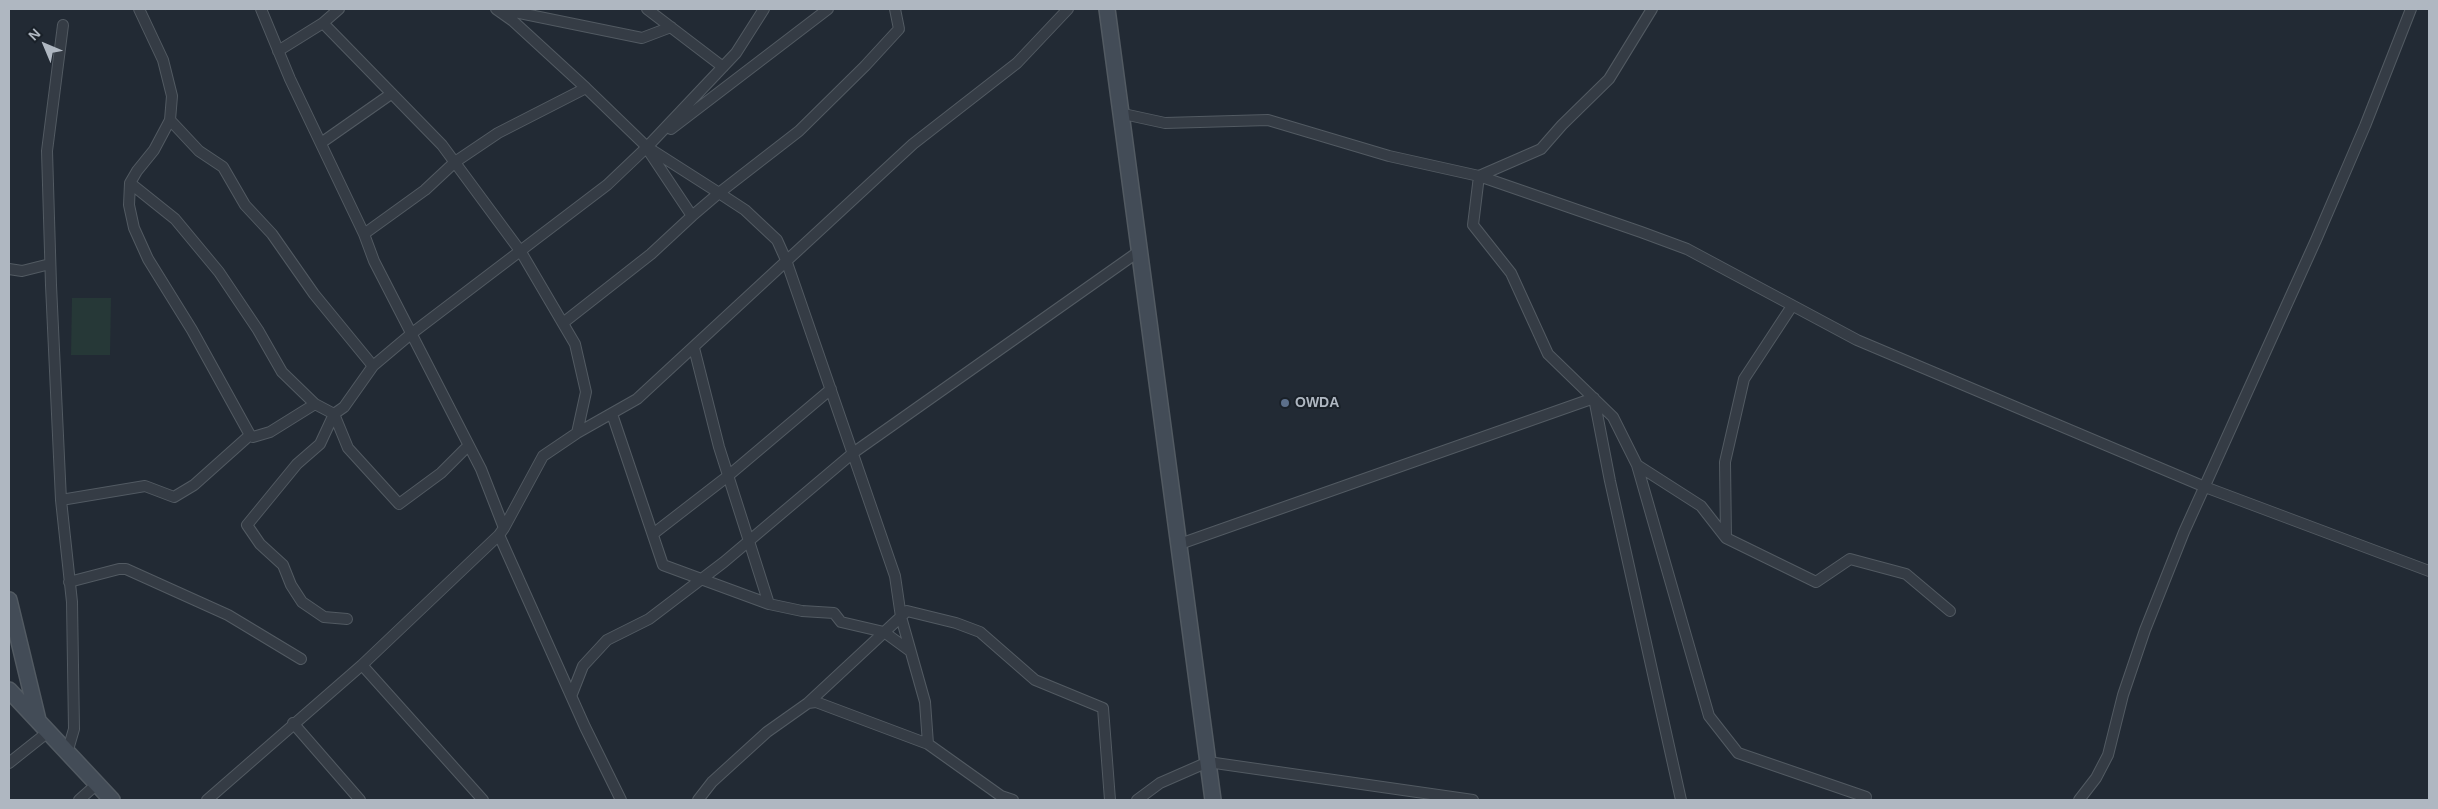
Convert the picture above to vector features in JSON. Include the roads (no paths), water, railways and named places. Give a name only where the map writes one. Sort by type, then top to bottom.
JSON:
[{"type":"street","points":[[139,9],[163,60],[170,80],[172,96],[170,120],[154,150],[130,183],[129,205],[134,228],[148,259],[192,330],[250,435],[254,437],[270,432],[315,404]]},
{"type":"street","points":[[261,9],[278,51],[364,234],[374,261],[481,470],[502,532],[572,694],[621,800]]},
{"type":"street","points":[[278,51],[323,23],[339,9]]},
{"type":"street","points":[[496,9],[513,21],[647,147],[745,210],[776,240],[786,260],[895,576],[901,617],[925,702],[928,744]]},
{"type":"street","points":[[500,9],[642,38],[670,28]]},
{"type":"street","points":[[647,9],[723,67]]},
{"type":"street","points":[[347,619],[324,617],[302,602],[291,585],[283,565],[260,544],[247,525],[297,464],[320,444],[334,414],[344,407],[373,366],[411,334],[607,185],[647,147],[723,67],[736,52],[764,9]]},
{"type":"street","points":[[647,147],[828,9]]},
{"type":"street","points":[[563,323],[651,254],[719,193],[799,131],[899,29],[898,16],[895,9]]},
{"type":"street","points":[[207,800],[362,665],[502,532],[543,456],[577,433],[637,399],[913,144],[1017,63],[1068,9]]},
{"type":"street","points":[[1107,9],[1177,546],[1213,800]]},
{"type":"street","points":[[1479,176],[1542,149],[1562,125],[1610,79],[1652,9]]},
{"type":"street","points":[[2079,800],[2096,778],[2108,754],[2123,695],[2145,630],[2205,487],[2320,232],[2412,9]]},
{"type":"street","points":[[323,23],[442,145],[521,252],[575,344],[586,392],[577,433]]},
{"type":"street","points":[[63,26],[48,151],[50,264],[61,500],[68,582],[72,602],[74,729],[67,753]]},
{"type":"street","points":[[364,234],[426,190],[455,162],[498,133],[586,88]]},
{"type":"street","points":[[321,143],[391,94]]},
{"type":"street","points":[[1120,113],[1165,123],[1268,120],[1389,156],[1479,176],[1687,249],[1856,340],[2205,487],[2429,571]]},
{"type":"street","points":[[170,120],[199,151],[223,167],[245,205],[272,234],[314,294],[373,366]]},
{"type":"street","points":[[647,147],[692,216]]},
{"type":"street","points":[[1479,176],[1474,225],[1511,273],[1548,354],[1613,417],[1637,465],[1709,716],[1738,753],[1866,797],[1865,800]]},
{"type":"street","points":[[130,183],[175,219],[219,272],[258,330],[282,372],[315,404],[334,414],[348,448],[399,504],[440,473],[468,446]]},
{"type":"street","points":[[572,694],[583,666],[607,640],[649,619],[703,579],[853,453],[1138,252]]},
{"type":"street","points":[[9,269],[22,270],[50,264]]},
{"type":"street","points":[[1726,538],[1725,462],[1744,379],[1792,306]]},
{"type":"street","points":[[694,348],[728,476],[769,604]]},
{"type":"street","points":[[653,534],[728,476],[831,390]]},
{"type":"street","points":[[1177,546],[1594,398]]},
{"type":"street","points":[[1594,398],[1610,481],[1681,800]]},
{"type":"street","points":[[612,414],[663,565],[769,604],[802,611],[834,612],[841,622],[884,632],[910,650]]},
{"type":"street","points":[[61,500],[146,486],[174,497],[194,485],[250,435]]},
{"type":"street","points":[[1637,465],[1701,506],[1726,538],[1816,582],[1850,559],[1906,574],[1950,611]]},
{"type":"street","points":[[68,582],[119,569],[126,569],[228,615],[301,659]]},
{"type":"street","points":[[9,600],[43,726]]},
{"type":"street","points":[[698,800],[712,782],[767,732],[808,703],[907,611],[956,623],[980,632],[1035,680],[1103,708],[1110,800]]},
{"type":"street","points":[[362,665],[483,800]]},
{"type":"street","points":[[9,690],[112,800]]},
{"type":"street","points":[[808,703],[816,702],[839,708],[928,744],[1001,796],[1013,800]]},
{"type":"street","points":[[294,723],[360,800]]},
{"type":"street","points":[[9,763],[43,726]]},
{"type":"street","points":[[1138,800],[1160,783],[1208,762],[1473,800]]},
{"type":"street","points":[[79,800],[97,784]]},
{"type":"place","name":"OWDA","points":[[1285,403]]}]
